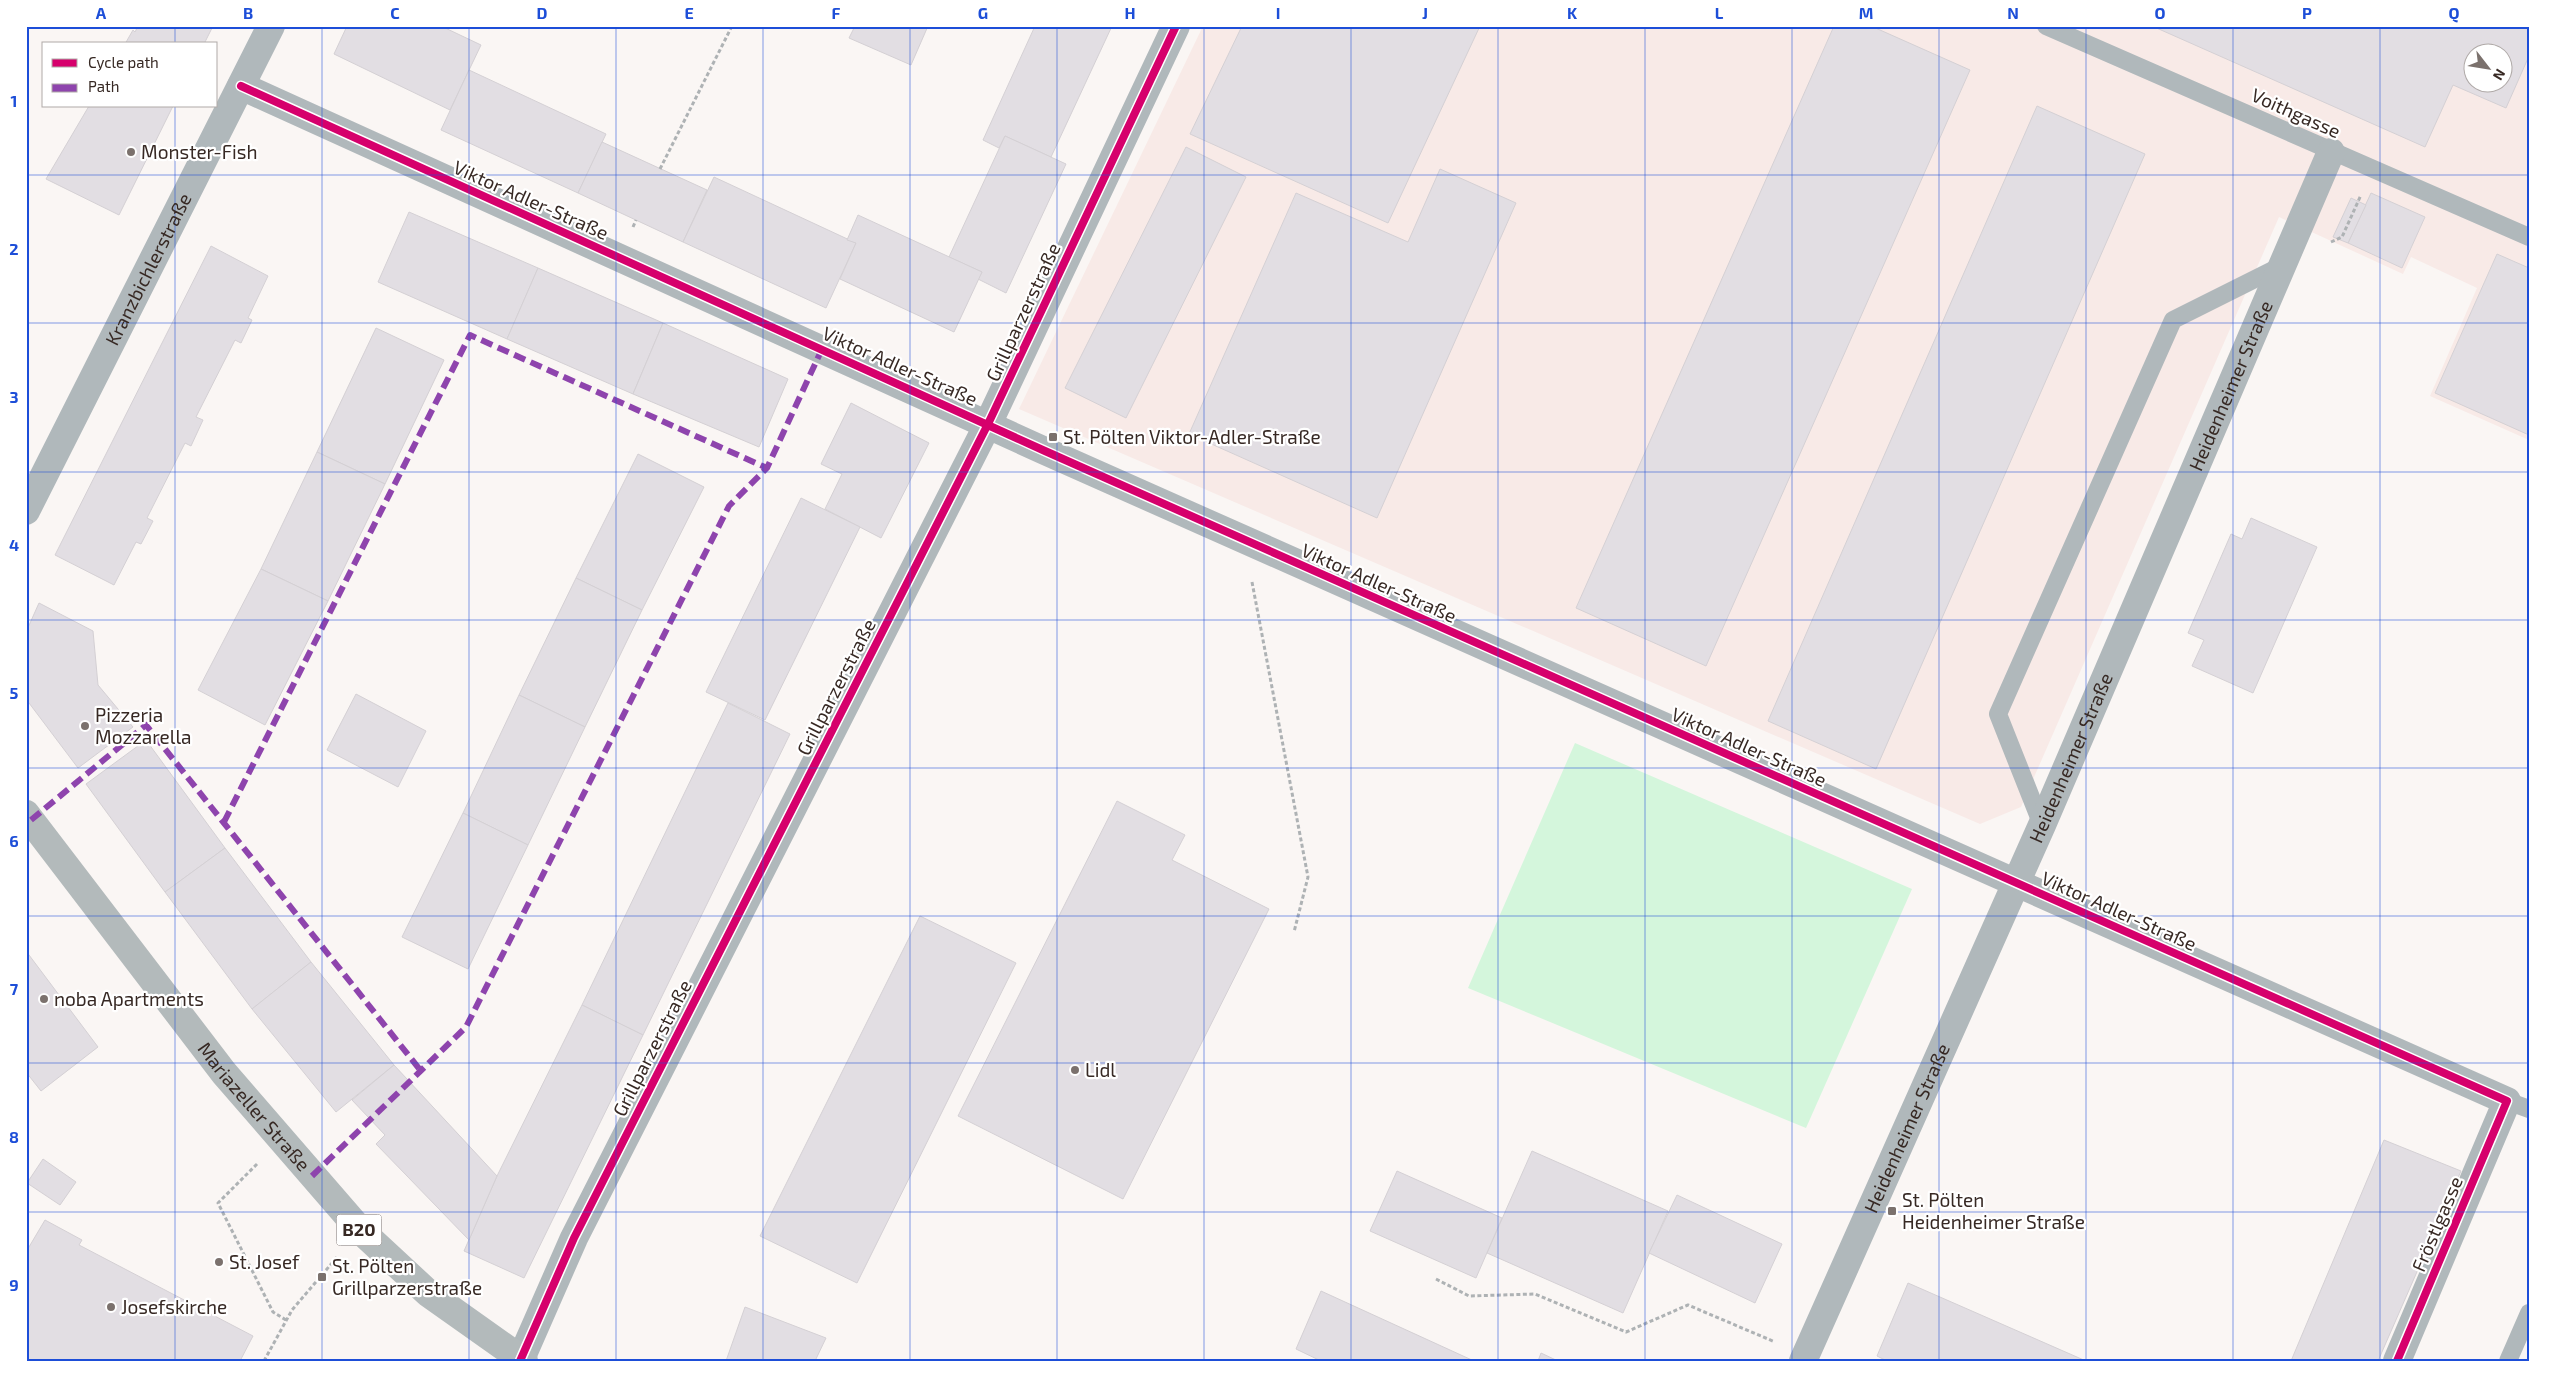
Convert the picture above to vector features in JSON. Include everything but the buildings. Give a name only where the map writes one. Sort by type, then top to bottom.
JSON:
[{"type":"main road","name":"Mariazeller Straße","points":[[26,814],[224,1073],[360,1230],[428,1293],[522,1360]]},
{"type":"street","name":"Kranzbichlerstraße","points":[[26,511],[271,26]]},
{"type":"street","name":"Grillparzerstraße","points":[[522,1360],[574,1238],[988,424],[1176,26]]},
{"type":"street","name":"Viktor Adler-Straße","points":[[241,86],[1244,540],[2518,1105]]},
{"type":"street","name":"Heidenheimer Straße","points":[[1804,1358],[2042,825],[2332,152]]},
{"type":"street","name":"Fröstlgasse","points":[[2397,1361],[2518,1105]]},
{"type":"lane","name":"Voithgasse","points":[[2046,26],[2529,237]]},
{"type":"lane","points":[[2042,825],[1998,714],[2173,320],[2283,265]]},
{"type":"lane","points":[[2508,1361],[2529,1313]]},
{"type":"path","points":[[660,169],[732,26]]},
{"type":"path","points":[[1244,540],[1308,877],[1294,932]]},
{"type":"path","points":[[281,1139],[218,1204],[273,1312],[286,1320]]},
{"type":"path","points":[[264,1361],[292,1310],[360,1230]]},
{"type":"path","points":[[1436,1279],[1469,1296],[1536,1294],[1626,1332],[1688,1305],[1804,1358]]},
{"type":"shaded area","points":[[1203,26],[2529,26],[2529,440],[2430,396],[2477,288],[2411,257],[2403,274],[2279,217],[2021,807],[1980,824],[1019,409]]},
{"type":"green space","points":[[1575,743],[1912,889],[1806,1128],[1468,988]]},
{"type":"marked path","points":[[224,822],[470,335],[767,468]]},
{"type":"marked path","points":[[312,1176],[466,1027],[729,506],[767,468],[822,349]]},
{"type":"marked path","points":[[31,820],[146,725],[421,1071]]},
{"type":"cycle path","points":[[520,1361],[574,1238],[988,424],[1176,26]]},
{"type":"cycle path","points":[[241,86],[1045,451],[2507,1101],[2397,1361]]},
{"type":"place","name":"Monster-Fish","points":[[131,152]]},
{"type":"place","name":"St. Pölten Viktor-Adler-Straße","points":[[1053,437]]},
{"type":"place","name":"Pizzeria Mozzarella","points":[[85,726]]},
{"type":"place","name":"noba Apartments","points":[[44,999]]},
{"type":"place","name":"Lidl","points":[[1075,1070]]},
{"type":"place","name":"St. Pölten Heidenheimer Straße","points":[[1892,1211]]},
{"type":"place","name":"St. Josef","points":[[219,1262]]},
{"type":"place","name":"St. Pölten Grillparzerstraße","points":[[322,1277]]},
{"type":"place","name":"Josefskirche","points":[[111,1307]]}]
